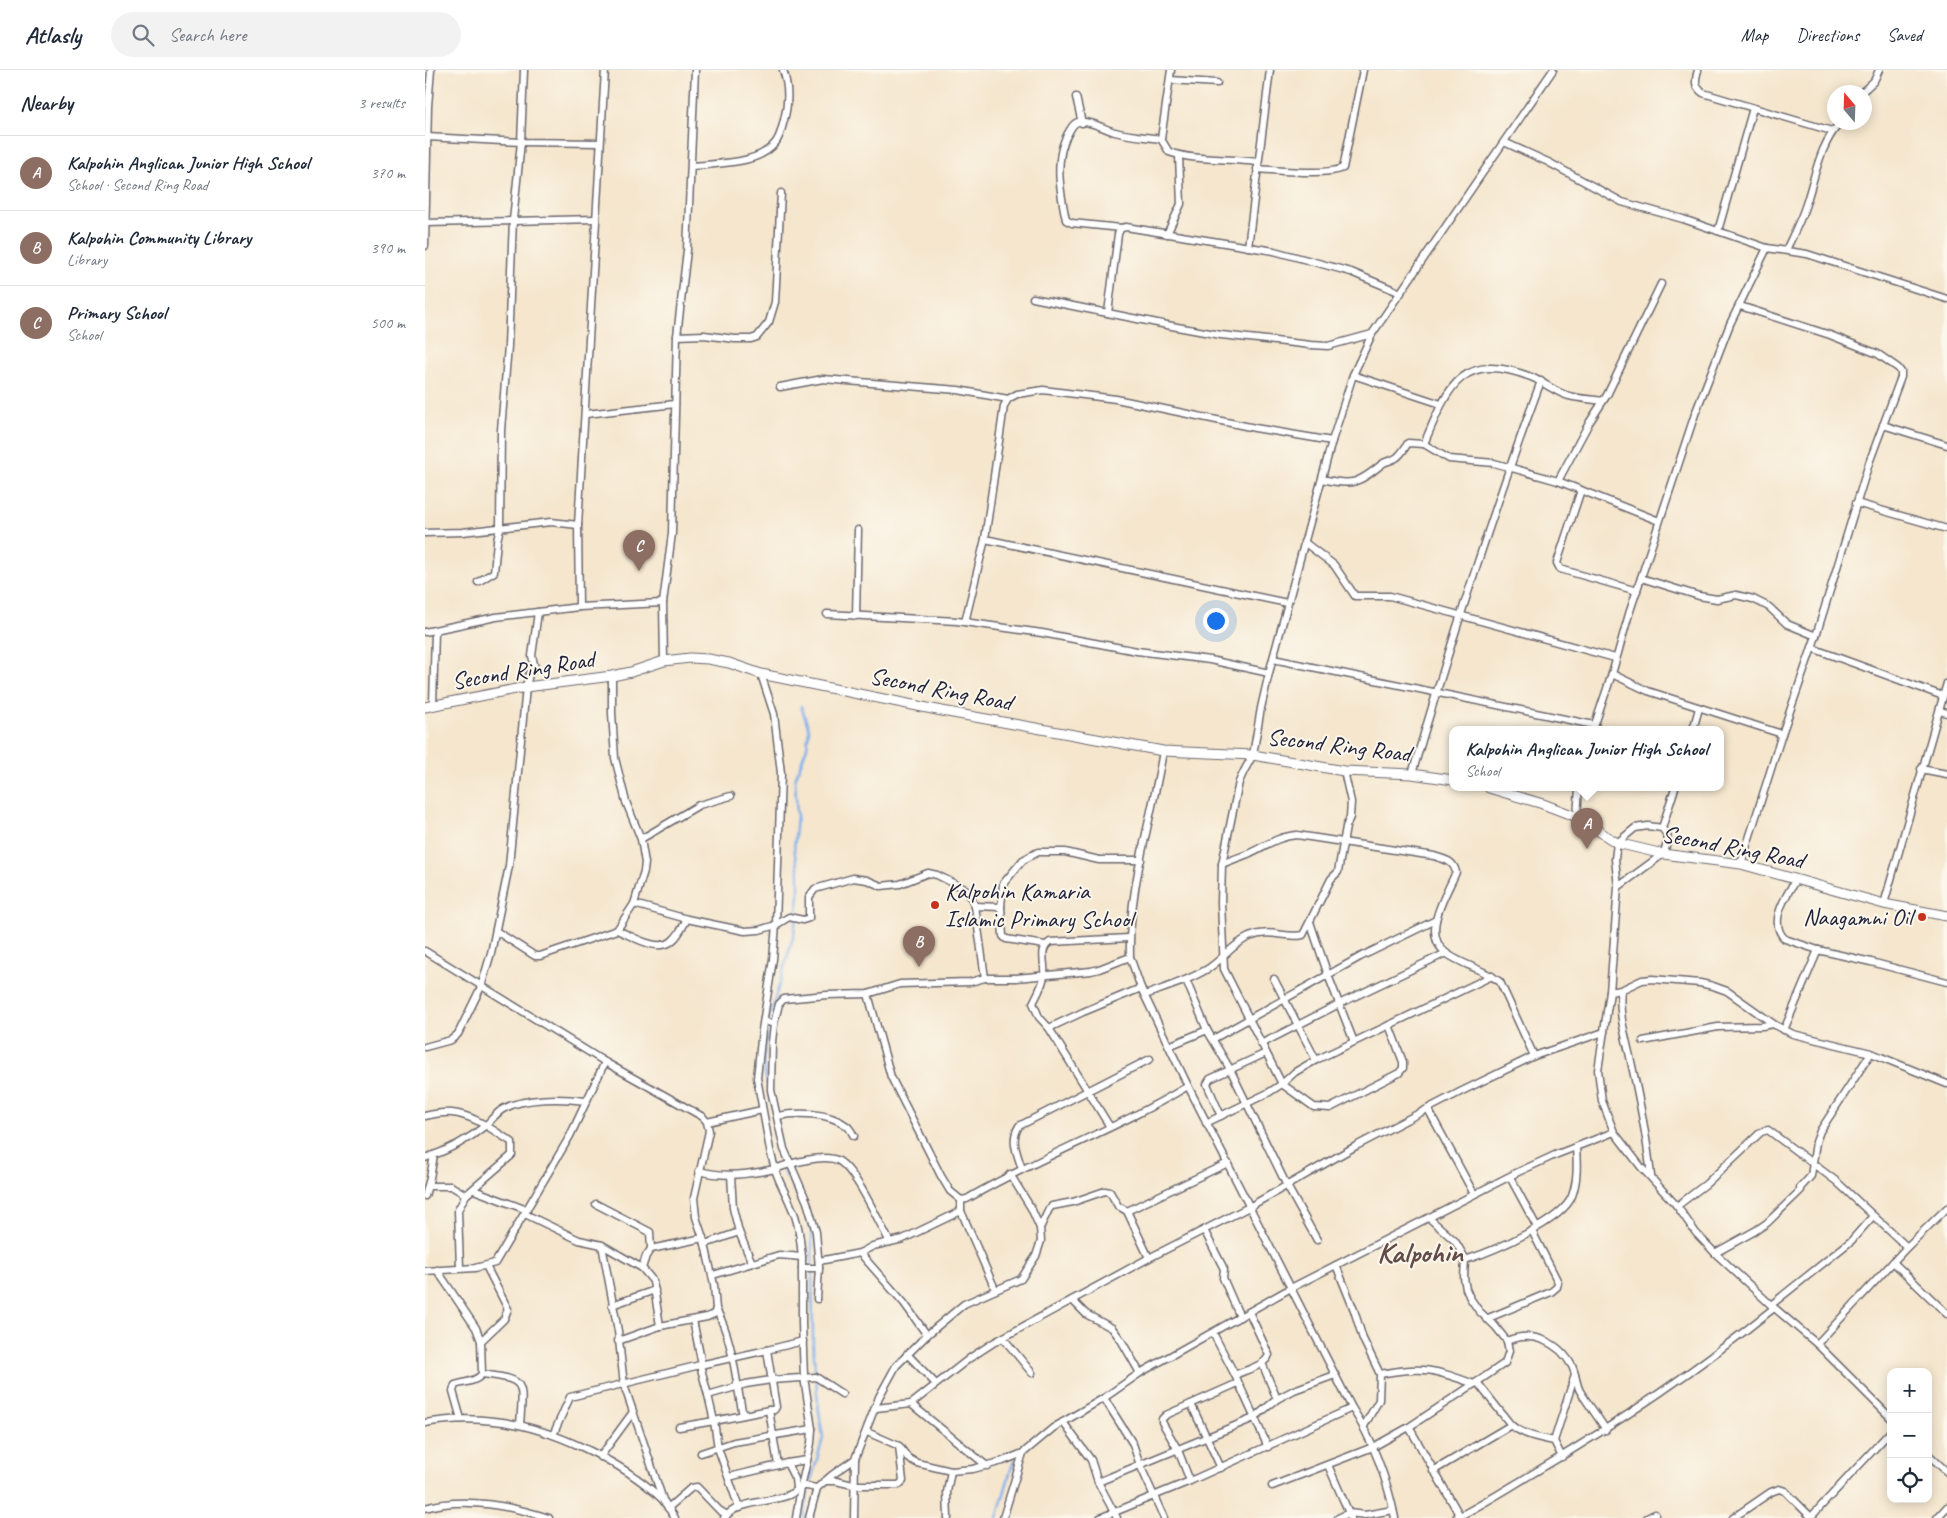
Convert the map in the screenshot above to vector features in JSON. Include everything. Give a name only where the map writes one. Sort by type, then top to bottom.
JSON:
[{"type":"street","points":[[425,246],[427,137],[431,70]]},
{"type":"street","points":[[478,582],[494,572],[497,540],[501,528],[501,438],[508,346],[513,220],[521,142],[524,70]]},
{"type":"street","points":[[579,607],[578,525],[605,70]]},
{"type":"street","points":[[665,660],[663,603],[672,533],[677,336],[687,250],[695,70]]},
{"type":"street","points":[[692,166],[753,157],[767,150],[776,142],[781,133],[788,102],[787,82],[783,70]]},
{"type":"street","points":[[1171,70],[1161,139],[1169,152],[1179,156],[1237,159],[1257,166],[1312,171],[1343,168],[1363,70]]},
{"type":"street","points":[[1248,247],[1270,70]]},
{"type":"street","points":[[1389,1025],[1403,1062],[1403,1068],[1399,1073],[1330,1108],[1314,1107],[1282,1084],[1224,969],[1221,904],[1222,864],[1239,782],[1243,771],[1253,755],[1269,672],[1287,603],[1332,441],[1353,375],[1372,334],[1553,70]]},
{"type":"street","points":[[1698,70],[1695,84],[1697,89],[1703,93],[1832,131],[1819,161],[1806,204],[1786,250]]},
{"type":"street","points":[[1870,85],[1874,81],[1879,70]]},
{"type":"street","points":[[1170,80],[1217,83]]},
{"type":"street","points":[[1076,98],[1082,123]]},
{"type":"street","points":[[1718,231],[1753,108]]},
{"type":"street","points":[[1161,139],[1116,132],[1078,122],[1073,125],[1063,144],[1059,171],[1060,190],[1066,220],[1072,223],[1126,227],[1274,251],[1351,272],[1401,293]]},
{"type":"street","points":[[427,137],[521,142],[600,143]]},
{"type":"street","points":[[1505,142],[1548,162],[1622,202],[1767,248],[1807,254],[1947,299]]},
{"type":"street","points":[[1167,234],[1181,204],[1179,156]]},
{"type":"street","points":[[677,336],[704,335],[751,339],[757,337],[769,322],[775,302],[781,193]]},
{"type":"street","points":[[426,222],[596,219]]},
{"type":"street","points":[[1108,314],[1118,234],[1121,228]]},
{"type":"street","points":[[1594,726],[1612,674],[1615,658],[1659,520],[1716,358],[1730,324],[1767,248]]},
{"type":"street","points":[[1558,481],[1624,361],[1661,284]]},
{"type":"street","points":[[1033,298],[1221,335],[1311,345],[1328,346],[1372,334]]},
{"type":"street","points":[[1740,306],[1830,334],[1878,354],[1901,372],[1901,378],[1856,502],[1816,636],[1782,734],[1741,864]]},
{"type":"street","points":[[1425,444],[1441,404],[1460,378],[1470,372],[1485,368],[1498,367],[1541,381],[1567,396],[1603,401]]},
{"type":"street","points":[[1353,375],[1441,404]]},
{"type":"street","points":[[780,387],[823,379],[958,390],[1008,399]]},
{"type":"street","points":[[1412,774],[1436,692],[1509,467],[1541,381]]},
{"type":"street","points":[[965,622],[985,539],[1004,406],[1008,399],[1017,394],[1043,390],[1116,399],[1255,428],[1332,441]]},
{"type":"street","points":[[586,414],[675,404]]},
{"type":"street","points":[[1883,425],[1947,445]]},
{"type":"street","points":[[1322,479],[1342,484],[1354,482],[1368,477],[1384,463],[1397,457],[1408,443],[1425,444],[1449,459],[1494,463],[1558,481],[1659,520]]},
{"type":"street","points":[[1581,490],[1557,563],[1558,567],[1637,591]]},
{"type":"street","points":[[1856,502],[1947,529]]},
{"type":"street","points":[[425,533],[453,533],[551,522],[578,525]]},
{"type":"street","points":[[856,616],[858,530]]},
{"type":"street","points":[[985,539],[1287,603]]},
{"type":"street","points":[[1304,542],[1334,565],[1355,596],[1390,596],[1461,614],[1615,658]]},
{"type":"street","points":[[1641,578],[1699,596],[1717,599],[1735,595],[1753,599],[1769,606],[1787,624],[1816,636]]},
{"type":"street","points":[[425,632],[496,617],[579,607],[663,603]]},
{"type":"street","points":[[425,1046],[451,1040],[459,1034],[481,987],[496,931],[509,866],[526,687],[529,674],[535,668],[533,656],[538,612]]},
{"type":"street","points":[[827,614],[965,622],[1042,632],[1137,651],[1209,660],[1269,672]]},
{"type":"street","points":[[429,706],[435,631]]},
{"type":"street","points":[[1812,648],[1943,696]]},
{"type":"street","name":"Second Ring Road","points":[[429,706],[526,687],[612,676],[631,672],[665,660],[708,659],[729,663],[761,674],[941,711],[1163,751],[1253,755],[1344,770],[1412,774],[1449,779]]},
{"type":"street","points":[[1273,659],[1436,692],[1584,726]]},
{"type":"street","points":[[761,674],[774,714],[781,773],[776,925],[768,1022],[757,1078],[770,1150],[807,1202],[816,1232],[803,1341],[810,1377],[812,1429],[796,1518]]},
{"type":"street","points":[[1612,674],[1648,691],[1782,734]]},
{"type":"street","points":[[496,931],[535,956],[540,956],[617,930],[634,904],[645,863],[641,839],[626,802],[617,767],[612,713],[612,676]]},
{"type":"street","points":[[1884,904],[1921,769],[1947,684]]},
{"type":"street","points":[[1694,726],[1699,708]]},
{"type":"street","points":[[1940,711],[1947,713]]},
{"type":"street","points":[[1163,751],[1141,860],[1129,938],[1130,957],[1141,988],[1206,1123],[1352,1408],[1364,1426],[1373,1448],[1395,1518]]},
{"type":"street","points":[[1921,769],[1947,774]]},
{"type":"street","points":[[1145,995],[1187,980],[1223,959],[1235,945],[1250,937],[1271,932],[1296,937],[1303,936],[1331,879],[1338,872],[1345,842],[1346,827],[1350,817],[1351,802],[1344,770]]},
{"type":"street","name":"Second Ring Road","points":[[1499,791],[1534,801],[1577,817],[1617,843],[1663,854],[1741,864],[1884,904],[1947,916]]},
{"type":"street","points":[[1577,817],[1579,791]]},
{"type":"street","points":[[1618,887],[1663,854],[1668,841],[1662,828],[1674,791]]},
{"type":"street","points":[[641,839],[699,806],[731,796]]},
{"type":"street","points":[[1662,828],[1649,826],[1635,828],[1617,843],[1615,858],[1618,887],[1610,992],[1598,1070],[1602,1101],[1614,1132],[1641,1167],[1677,1206],[1715,1253],[1772,1307],[1817,1344],[1887,1414]]},
{"type":"street","points":[[1222,864],[1289,835],[1434,856],[1451,861],[1456,872],[1436,920],[1435,936],[1437,942],[1446,953],[1492,976],[1500,982],[1534,1056]]},
{"type":"street","points":[[1129,938],[1050,942],[1045,945],[1006,939],[1003,936],[1001,907],[1003,884],[1023,860],[1038,852],[1065,852],[1099,860],[1141,860]]},
{"type":"street","points":[[634,904],[687,920],[745,931],[759,930],[776,925],[789,917],[803,920],[809,918],[809,897],[815,889],[853,878],[867,880],[881,886],[899,884],[928,873],[937,874],[967,890],[975,906],[985,978]]},
{"type":"street","points":[[1796,879],[1781,905],[1778,926],[1781,935],[1785,939],[1818,950],[1947,982]]},
{"type":"street","points":[[975,906],[1001,907]]},
{"type":"street","points":[[617,930],[652,945],[664,945],[673,941],[687,920]]},
{"type":"street","points":[[1213,1039],[1360,957],[1436,920]]},
{"type":"street","points":[[1310,922],[1354,1042]]},
{"type":"street","points":[[1045,945],[1043,950],[1044,976],[1033,1004],[1110,1127]]},
{"type":"street","points":[[1784,1030],[1818,950]]},
{"type":"street","points":[[425,951],[605,1062],[703,1116],[709,1131],[699,1170],[695,1198],[696,1217],[713,1275],[716,1308],[724,1325],[733,1358],[743,1415]]},
{"type":"street","points":[[1261,1044],[1446,953]]},
{"type":"street","points":[[801,1257],[797,1222],[781,1186],[784,1149],[771,1090],[772,1042],[768,1022],[784,999],[868,994],[900,984],[970,982],[985,978],[1044,976],[1099,970],[1130,957]]},
{"type":"street","points":[[1206,1123],[1247,1104],[1282,1084],[1295,1072],[1317,1060],[1492,976]]},
{"type":"street","points":[[1275,979],[1317,1060]]},
{"type":"street","points":[[1610,992],[1621,990],[1637,982],[1652,979],[1700,983],[1727,991],[1784,1030],[1811,1039],[1871,1053],[1947,1084]]},
{"type":"street","points":[[1187,980],[1207,1030],[1230,1069],[1287,1186],[1317,1240]]},
{"type":"street","points":[[1049,1028],[1141,988]]},
{"type":"street","points":[[1621,990],[1619,1000],[1623,1028],[1649,1153],[1651,1176]]},
{"type":"street","points":[[868,994],[891,1077],[941,1176],[950,1191],[961,1200],[967,1199],[1011,1174],[1110,1127],[1188,1086]]},
{"type":"street","points":[[1643,1041],[1718,1027],[1773,1024]]},
{"type":"street","points":[[1169,1046],[1207,1030]]},
{"type":"street","points":[[876,1408],[911,1404],[970,1358],[1149,1258],[1249,1207],[1355,1146],[1534,1056],[1604,1032]]},
{"type":"street","points":[[1221,1116],[1207,1084],[1210,1079],[1266,1053]]},
{"type":"street","points":[[1715,1253],[1755,1231],[1779,1212],[1801,1190],[1800,1188],[1811,1176],[1812,1162],[1820,1131],[1871,1053]]},
{"type":"street","points":[[1022,1169],[1014,1141],[1015,1132],[1019,1126],[1150,1059]]},
{"type":"street","points":[[425,1270],[486,1266],[495,1263],[570,1136],[605,1062]]},
{"type":"street","points":[[425,1158],[459,1143],[485,1125],[501,1110],[523,1103],[543,1100],[568,1098],[587,1101]]},
{"type":"street","points":[[1428,1109],[1474,1194]]},
{"type":"street","points":[[707,1122],[762,1110]]},
{"type":"street","points":[[425,1116],[451,1112],[485,1125],[511,1142],[512,1155],[467,1195],[458,1210],[460,1268]]},
{"type":"street","points":[[777,1116],[791,1113],[812,1113],[847,1126],[854,1136]]},
{"type":"street","points":[[1677,1206],[1706,1184],[1765,1130],[1768,1130],[1812,1162],[1907,1247]]},
{"type":"street","points":[[867,1432],[899,1446],[908,1458],[917,1463],[951,1471],[973,1469],[1003,1462],[1023,1453],[1040,1437],[1104,1398],[1140,1373],[1291,1288],[1509,1177],[1614,1132]]},
{"type":"street","points":[[1465,1258],[1468,1259],[1491,1250],[1534,1229],[1562,1211],[1572,1197],[1577,1169],[1576,1147]]},
{"type":"street","points":[[425,1196],[434,1155]]},
{"type":"street","points":[[699,1170],[710,1174],[753,1174],[782,1166],[827,1158],[838,1160],[850,1169],[890,1242]]},
{"type":"street","points":[[1127,1211],[1228,1163]]},
{"type":"street","points":[[854,1518],[853,1485],[855,1459],[886,1383],[896,1366],[927,1335],[964,1304],[1021,1279],[1037,1256],[1041,1241],[1040,1228],[1031,1208],[1011,1174]]},
{"type":"street","points":[[731,1175],[733,1208],[739,1232],[751,1263]]},
{"type":"street","points":[[1485,1319],[1551,1292],[1557,1287],[1558,1282],[1509,1177]]},
{"type":"street","points":[[428,1186],[451,1186],[467,1195]]},
{"type":"street","points":[[474,1190],[526,1212],[579,1240],[602,1245],[642,1268],[653,1280],[660,1326]]},
{"type":"street","points":[[1040,1228],[1052,1206],[1073,1202],[1105,1191],[1110,1192],[1117,1206],[1127,1211],[1149,1258]]},
{"type":"street","points":[[961,1200],[961,1211],[995,1289]]},
{"type":"street","points":[[596,1204],[650,1232],[651,1249],[646,1256],[642,1268]]},
{"type":"street","points":[[1817,1344],[1907,1247],[1947,1208]]},
{"type":"street","points":[[812,1267],[873,1246],[903,1239],[961,1211]]},
{"type":"street","points":[[1409,1427],[1458,1517],[1606,1430],[1695,1370],[1851,1241],[1873,1216]]},
{"type":"street","points":[[1272,1486],[1373,1448],[1409,1427],[1505,1363],[1509,1351],[1507,1342],[1495,1326],[1485,1319],[1466,1289],[1465,1258],[1455,1241],[1429,1218]]},
{"type":"street","points":[[1203,1230],[1224,1269],[1223,1278],[1240,1317]]},
{"type":"street","points":[[651,1249],[704,1241],[739,1232]]},
{"type":"street","points":[[602,1245],[618,1331],[624,1385],[663,1500],[675,1518]]},
{"type":"street","points":[[859,1252],[898,1296],[927,1335]]},
{"type":"street","points":[[713,1275],[779,1256],[801,1257],[812,1267],[817,1299]]},
{"type":"street","points":[[1893,1262],[1947,1314]]},
{"type":"street","points":[[1336,1265],[1363,1339],[1380,1374],[1379,1400],[1364,1426]]},
{"type":"street","points":[[481,1341],[504,1319],[508,1309],[486,1266]]},
{"type":"street","points":[[437,1270],[476,1328],[481,1341],[482,1374]]},
{"type":"street","points":[[612,1304],[655,1290]]},
{"type":"street","points":[[1072,1300],[1086,1314],[1112,1328],[1140,1373]]},
{"type":"street","points":[[618,1340],[660,1326],[707,1317],[713,1314],[716,1308]]},
{"type":"street","points":[[1235,1375],[1262,1363],[1269,1355],[1249,1312]]},
{"type":"street","points":[[693,1320],[719,1448],[739,1508]]},
{"type":"street","points":[[1213,1332],[1268,1447]]},
{"type":"street","points":[[1507,1342],[1515,1338],[1539,1338],[1553,1344],[1572,1366],[1579,1389],[1606,1430]]},
{"type":"street","points":[[1004,1339],[1032,1373]]},
{"type":"street","points":[[553,1435],[570,1397],[803,1341]]},
{"type":"street","points":[[679,1427],[774,1410],[776,1407],[767,1350]]},
{"type":"street","points":[[907,1354],[936,1384]]},
{"type":"street","points":[[1262,1363],[1277,1399]]},
{"type":"street","points":[[1380,1374],[1408,1369],[1432,1369],[1476,1383],[1511,1425],[1527,1434],[1553,1441],[1562,1456]]},
{"type":"street","points":[[461,1419],[453,1391],[455,1385],[474,1380],[482,1374],[510,1378],[519,1384],[522,1392],[520,1425]]},
{"type":"street","points":[[1098,1482],[1254,1418],[1277,1399],[1294,1390],[1335,1375]]},
{"type":"street","points":[[1553,1441],[1575,1375]]},
{"type":"street","points":[[708,1395],[771,1380],[810,1377],[841,1394]]},
{"type":"street","points":[[1191,1481],[1162,1419],[1166,1415],[1238,1383]]},
{"type":"street","points":[[1104,1398],[1133,1444],[1140,1465],[1164,1518]]},
{"type":"street","points":[[911,1404],[987,1466]]},
{"type":"street","points":[[1191,1404],[1221,1468]]},
{"type":"street","points":[[1101,1518],[1115,1515],[1352,1408]]},
{"type":"street","points":[[769,1410],[775,1435],[778,1465]]},
{"type":"street","points":[[601,1457],[633,1412]]},
{"type":"street","points":[[425,1423],[461,1419],[494,1421],[520,1425],[553,1435],[601,1457],[636,1479],[663,1500]]},
{"type":"street","points":[[1063,1422],[1091,1460],[1098,1482],[1115,1515]]},
{"type":"street","points":[[1433,1471],[1511,1425]]},
{"type":"street","points":[[701,1453],[735,1442],[812,1429]]},
{"type":"street","points":[[1733,1518],[1771,1492],[1779,1489],[1785,1491],[1811,1518],[1887,1435]]},
{"type":"street","points":[[827,1481],[853,1485],[899,1485],[902,1483],[899,1446]]},
{"type":"street","points":[[1003,1518],[1023,1453]]},
{"type":"street","points":[[1932,1458],[1947,1472]]},
{"type":"street","points":[[668,1508],[691,1488],[697,1487],[725,1516],[739,1508],[756,1502],[790,1495],[801,1487],[815,1488],[855,1459]]},
{"type":"street","points":[[729,1477],[807,1460]]},
{"type":"street","points":[[787,1463],[801,1487]]},
{"type":"street","points":[[1328,1465],[1350,1516]]},
{"type":"street","points":[[948,1518],[947,1492],[951,1471]]},
{"type":"street","points":[[809,1518],[815,1488]]},
{"type":"street","points":[[425,1508],[466,1503],[525,1511],[549,1518]]},
{"type":"street","points":[[1937,1518],[1947,1507]]},
{"type":"street","points":[[1338,1518],[1393,1510]]},
{"type":"street","points":[[1647,1518],[1655,1514]]},
{"type":"waterway","points":[[801,706],[809,729],[807,747],[795,779],[797,816],[794,850],[799,872],[799,896],[794,934],[768,1023],[763,1064],[776,1127],[778,1153],[783,1170],[802,1202],[812,1233],[813,1344],[823,1438],[806,1498],[804,1518]]},
{"type":"waterway","points":[[997,1518],[1014,1459]]},
{"type":"place","name":"Primary School","points":[[639,571]]},
{"type":"place","name":"Kalpohin Anglican Junior High School","points":[[1587,849]]},
{"type":"place","name":"Kalpohin Kamaria Islamic Primary School","points":[[935,905]]},
{"type":"place","name":"Naagamni Oil","points":[[1922,917]]},
{"type":"place","name":"Kalpohin Community Library","points":[[919,967]]},
{"type":"district","name":"Kalpohin","points":[[1420,1252]]}]
